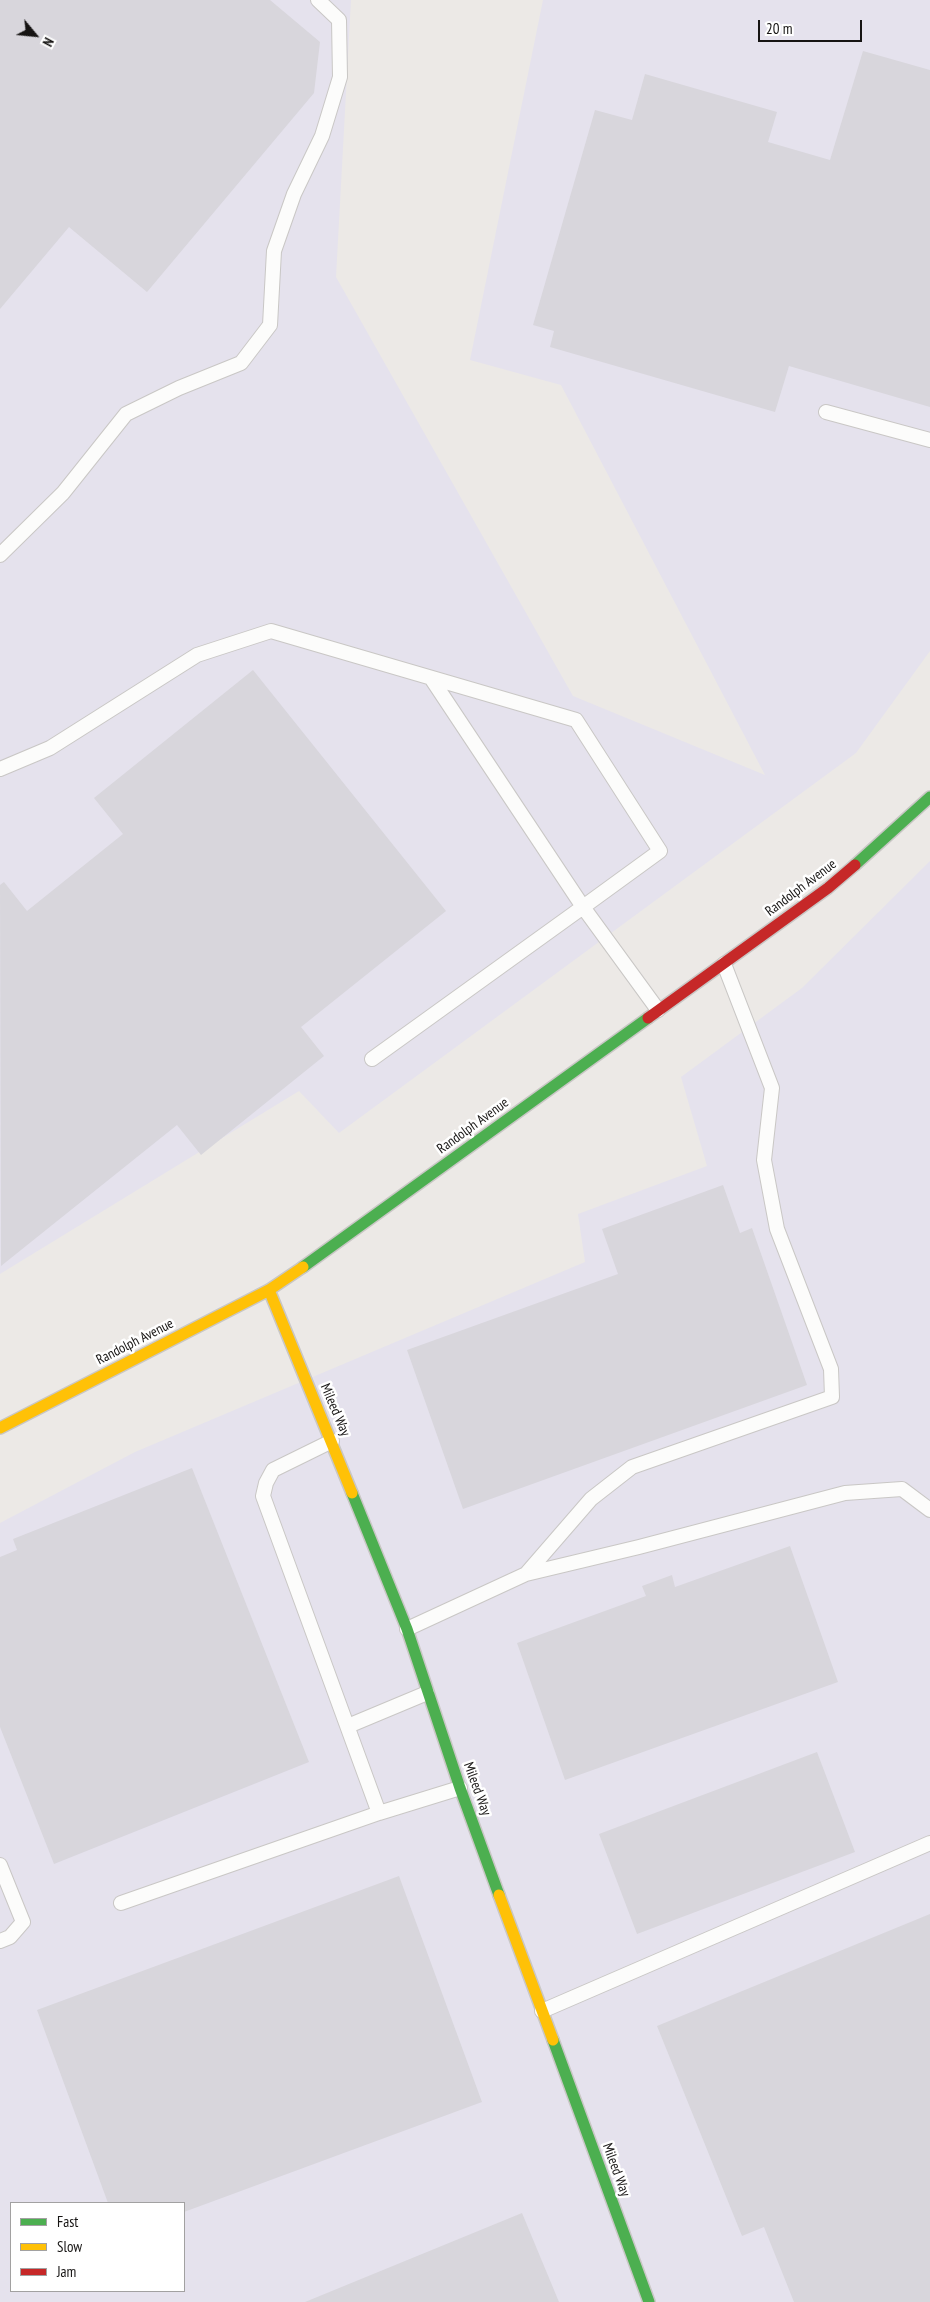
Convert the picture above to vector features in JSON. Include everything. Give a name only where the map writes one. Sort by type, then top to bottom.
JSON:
[{"type":"main road","name":"Randolph Avenue","points":[[0,1428],[269,1290],[334,1246],[828,888],[884,841],[930,797]]},
{"type":"main road","name":"Mileed Way","points":[[269,1290],[407,1629],[460,1788],[649,2302]]},
{"type":"lane","points":[[0,555],[63,493],[126,414],[179,388],[241,363],[270,325],[274,251],[294,194],[322,136],[340,77],[339,20],[318,0]]},
{"type":"lane","points":[[826,412],[930,440]]},
{"type":"lane","points":[[0,769],[50,748],[197,655],[271,631],[576,720],[660,851],[372,1058]]},
{"type":"lane","points":[[431,678],[583,907],[658,1010]]},
{"type":"lane","points":[[526,1574],[591,1499],[632,1467],[832,1397],[831,1369],[777,1229],[764,1160],[772,1088],[724,964]]},
{"type":"lane","points":[[332,1441],[273,1470],[266,1483],[263,1496],[379,1813]]},
{"type":"lane","points":[[407,1629],[526,1574],[639,1548],[844,1493],[902,1489],[930,1510]]},
{"type":"lane","points":[[348,1726],[427,1693]]},
{"type":"lane","points":[[121,1903],[379,1813],[460,1788]]},
{"type":"lane","points":[[542,2011],[930,1843]]},
{"type":"lane","points":[[0,1865],[23,1922],[10,1937],[0,1940]]},
{"type":"shaded area","points":[[0,0],[351,0],[336,277],[573,696],[765,775],[561,385],[470,360],[543,0],[930,0],[930,651],[856,753],[339,1133],[299,1091],[0,1274]]},
{"type":"shaded area","points":[[930,861],[930,2302],[0,2302],[0,1523],[135,1452],[585,1262],[578,1214],[707,1166],[681,1077],[802,988]]},
{"type":"building","points":[[0,0],[270,0],[320,42],[314,93],[147,292],[69,227],[0,309]]},
{"type":"building","points":[[863,51],[930,70],[930,407],[789,366],[775,412],[550,347],[554,331],[533,325],[595,110],[632,120],[645,74],[777,112],[768,142],[830,160]]},
{"type":"building","points":[[253,670],[446,911],[301,1027],[324,1056],[201,1155],[177,1125],[1,1266],[0,885],[4,882],[27,911],[123,834],[94,798]]},
{"type":"building","points":[[723,1185],[740,1233],[752,1228],[807,1385],[463,1509],[407,1350],[618,1274],[602,1229]]},
{"type":"building","points":[[192,1468],[309,1762],[54,1864],[0,1727],[0,1557],[17,1550],[13,1539]]},
{"type":"building","points":[[790,1546],[838,1682],[565,1780],[517,1643],[646,1596],[642,1586],[672,1575],[675,1587]]},
{"type":"building","points":[[817,1752],[855,1852],[637,1934],[599,1834]]},
{"type":"building","points":[[399,1876],[482,2102],[185,2212],[185,2202],[108,2202],[37,2010]]},
{"type":"building","points":[[930,1914],[930,2302],[794,2302],[764,2227],[742,2236],[657,2026]]},
{"type":"building","points":[[522,2213],[559,2302],[305,2302]]},
{"type":"traffic: fast","points":[[855,865],[930,797]]},
{"type":"traffic: fast","points":[[303,1267],[648,1018]]},
{"type":"traffic: fast","points":[[352,1493],[407,1629],[460,1788],[499,1895]]},
{"type":"traffic: fast","points":[[553,2040],[649,2302]]},
{"type":"traffic: slow","points":[[0,1428],[269,1290],[303,1267]]},
{"type":"traffic: slow","points":[[269,1290],[352,1493]]},
{"type":"traffic: slow","points":[[499,1895],[553,2040]]},
{"type":"traffic: jam","points":[[648,1018],[828,888],[855,865]]}]
